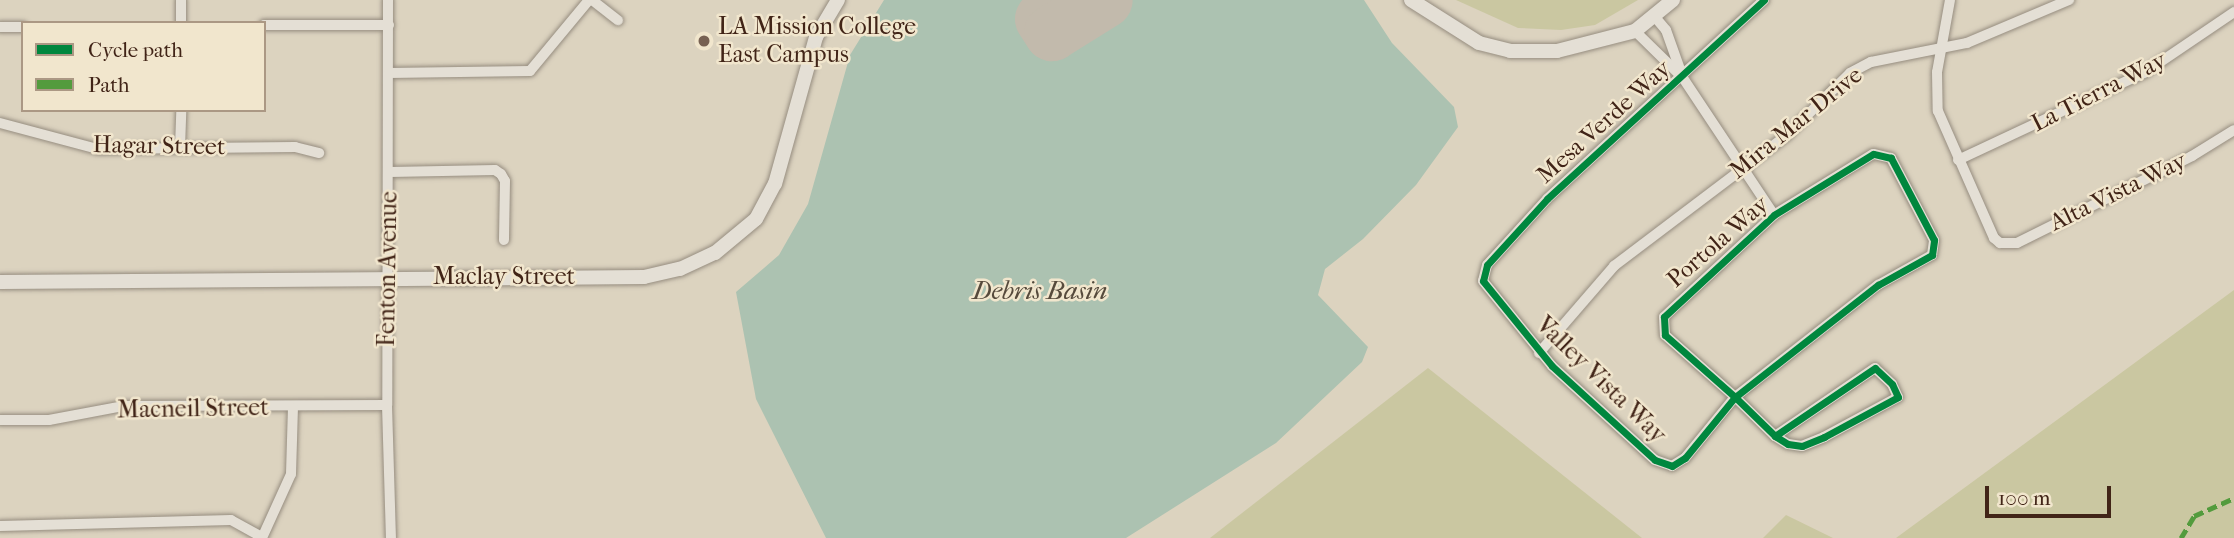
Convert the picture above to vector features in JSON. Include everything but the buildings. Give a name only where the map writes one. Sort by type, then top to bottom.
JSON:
[{"type":"street","points":[[181,0],[181,21]]},
{"type":"street","name":"Fenton Avenue","points":[[388,0],[390,277],[387,405],[391,538]]},
{"type":"street","points":[[389,74],[530,71],[589,0],[618,20]]},
{"type":"street","name":"Maclay Street","points":[[0,282],[644,277],[681,269],[715,253],[756,219],[775,184],[816,37],[838,0]]},
{"type":"street","points":[[1411,0],[1451,29],[1510,51],[1557,51],[1635,31],[1656,17],[1672,0]]},
{"type":"street","name":"Mesa Verde Way","points":[[1483,281],[1487,265],[1547,199],[1683,78],[1764,0]]},
{"type":"street","points":[[1950,0],[1942,47],[1938,111],[1958,160]]},
{"type":"street","name":"Mira Mar Drive","points":[[1539,353],[1626,255],[1787,135],[1850,73],[1871,62],[1992,34],[2069,0]]},
{"type":"street","name":"La Tierra Way","points":[[1958,160],[2144,73],[2234,12]]},
{"type":"street","points":[[1656,17],[1666,30],[1683,78]]},
{"type":"street","points":[[266,26],[388,24]]},
{"type":"street","points":[[0,27],[21,27]]},
{"type":"street","points":[[1635,31],[1683,78],[1774,215]]},
{"type":"street","points":[[180,148],[181,112]]},
{"type":"street","name":"Hagar Street","points":[[0,123],[97,149],[295,147],[319,153]]},
{"type":"street","name":"Alta Vista Way","points":[[1958,160],[1994,238],[2000,243],[2017,243],[2192,156],[2234,130]]},
{"type":"street","name":"Portola Way","points":[[1873,154],[1882,154],[1898,166],[1934,240],[1932,255],[1878,285],[1735,397],[1665,335],[1662,327],[1676,303],[1774,215],[1873,154]]},
{"type":"street","points":[[390,172],[495,170],[502,174],[505,181],[503,240]]},
{"type":"street","name":"Valley Vista Way","points":[[1483,281],[1539,353],[1655,460],[1672,466],[1685,458],[1735,397]]},
{"type":"street","points":[[1735,397],[1775,436],[1802,446],[1898,397],[1892,384],[1875,368],[1775,436]]},
{"type":"street","name":"Macneil Street","points":[[0,420],[49,420],[123,406],[293,408],[387,405]]},
{"type":"street","points":[[0,526],[231,520],[262,538],[291,474],[293,408]]},
{"type":"shaded area","points":[[1045,0],[1126,0],[1052,44],[1031,8]]},
{"type":"shaded area","points":[[1456,0],[1638,0],[1595,25],[1561,30],[1518,28]]},
{"type":"shaded area","points":[[2234,290],[2234,538],[1896,538]]},
{"type":"shaded area","points":[[1428,368],[1642,538],[1210,538]]},
{"type":"shaded area","points":[[1786,515],[1833,538],[1763,538]]},
{"type":"water","name":"Debris Basin","points":[[884,0],[1045,0],[1032,8],[1052,44],[1126,0],[1364,0],[1392,43],[1454,107],[1458,127],[1416,185],[1363,239],[1325,269],[1318,295],[1368,347],[1362,362],[1276,443],[1126,538],[826,538],[756,399],[736,292],[779,255],[808,204],[850,55]]},
{"type":"runway","points":[[1074,0],[1043,19],[1052,33],[1105,0]]},
{"type":"marked path","points":[[2181,538],[2194,516],[2234,498]]},
{"type":"cycle path","points":[[1764,0],[1547,199],[1487,265],[1483,281],[1552,366],[1655,460],[1672,466],[1685,458],[1735,397],[1878,285],[1932,255],[1934,240],[1891,158],[1873,154],[1774,215],[1664,317],[1665,335],[1735,397],[1775,436],[1788,444],[1802,446],[1824,437],[1898,397],[1892,384],[1875,368],[1775,436]]},
{"type":"place","name":"LA Mission College East Campus","points":[[704,41]]}]
